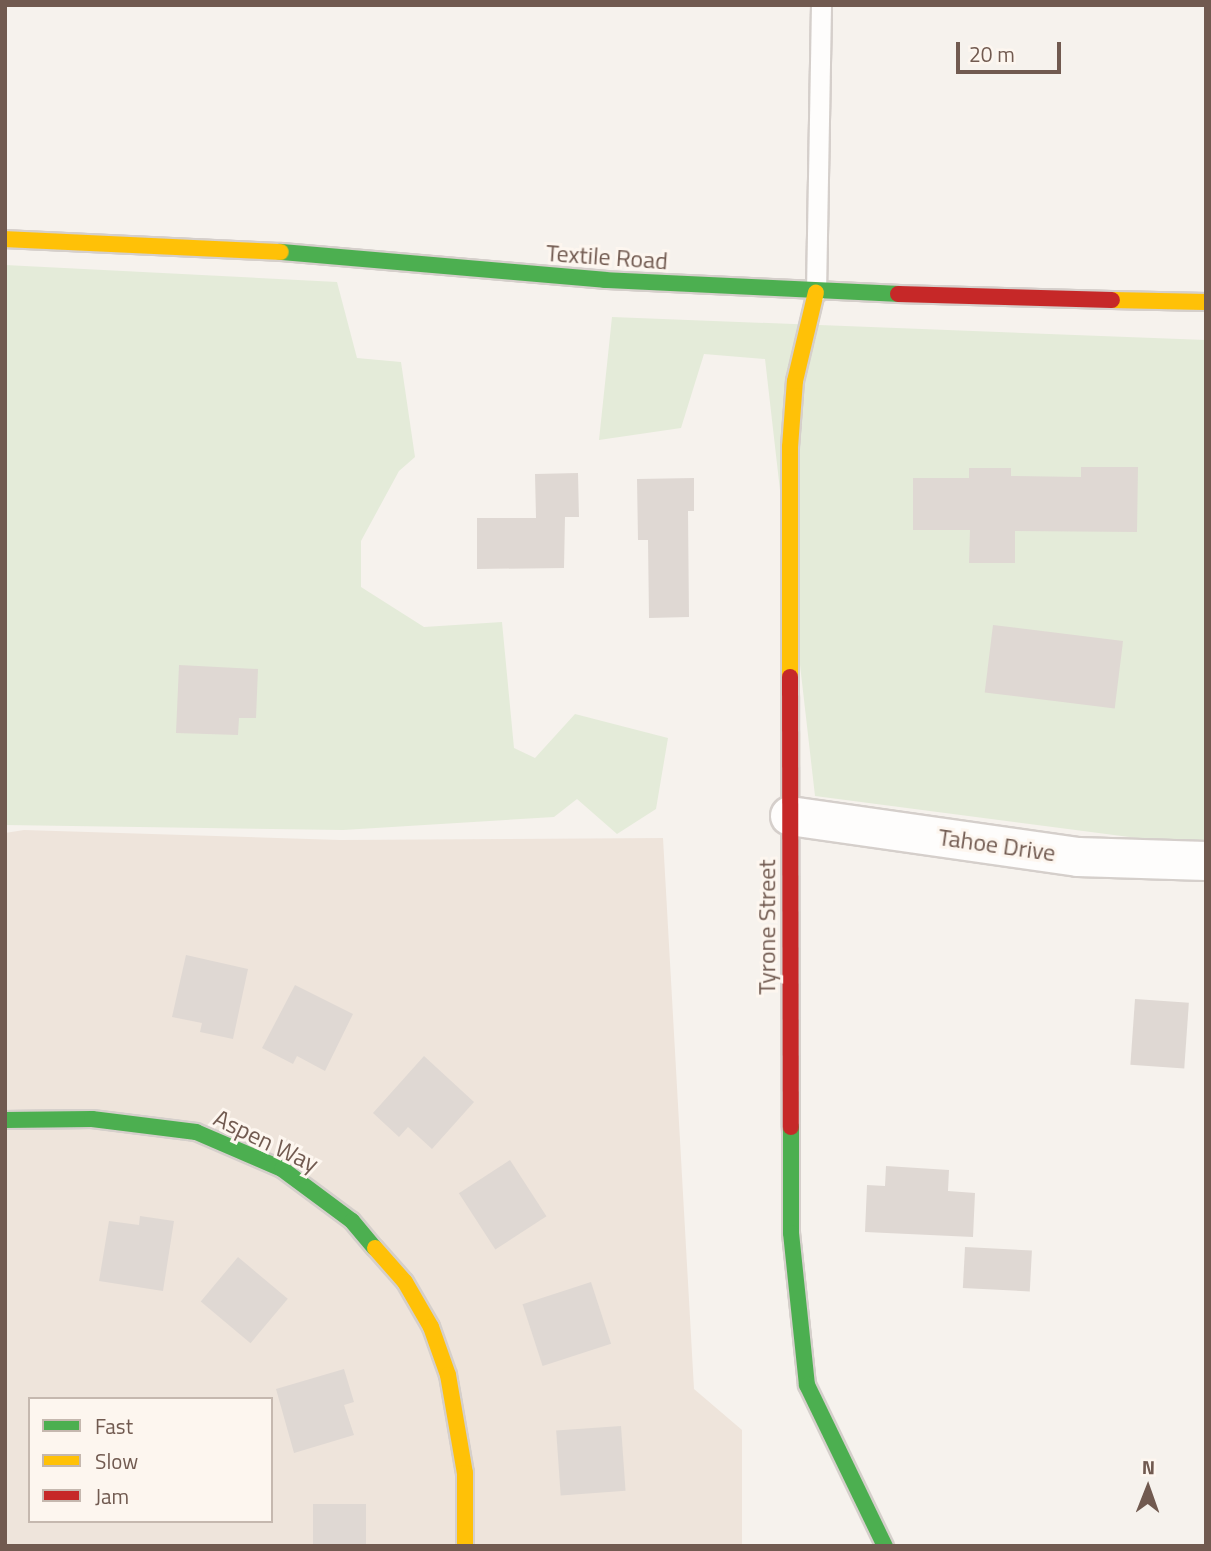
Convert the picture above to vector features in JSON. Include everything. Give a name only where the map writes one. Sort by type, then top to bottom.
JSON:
[{"type":"street","name":"Textile Road","points":[[5,239],[218,246],[605,281],[816,292],[1206,302]]},
{"type":"street","name":"Tyrone Street","points":[[816,292],[795,381],[790,447],[790,1233],[807,1385],[885,1546]]},
{"type":"street","name":"Tahoe Drive","points":[[790,816],[1078,857],[1206,861]]},
{"type":"street","name":"Aspen Way","points":[[5,1120],[92,1119],[196,1132],[282,1169],[352,1222],[405,1282],[439,1351],[465,1474],[465,1546]]},
{"type":"lane","points":[[816,292],[821,5]]},
{"type":"shaded area","points":[[24,830],[340,840],[663,838],[694,1389],[742,1430],[742,1546],[5,1546],[5,833]]},
{"type":"green space","points":[[5,265],[337,282],[357,358],[401,362],[415,457],[399,471],[361,541],[361,587],[424,627],[502,622],[514,748],[535,758],[575,714],[668,738],[656,809],[617,834],[577,799],[554,817],[343,830],[5,825]]},
{"type":"green space","points":[[612,317],[1206,340],[1206,847],[815,796],[765,359],[704,354],[681,428],[599,440]]},
{"type":"building","points":[[1081,467],[1138,467],[1137,532],[1015,531],[1015,563],[969,563],[970,530],[913,530],[913,478],[969,478],[969,468],[1011,468],[1011,476],[1081,477]]},
{"type":"building","points":[[578,473],[579,517],[565,517],[564,568],[477,569],[477,518],[536,518],[535,474]]},
{"type":"building","points":[[694,478],[694,511],[688,511],[689,617],[649,618],[648,540],[638,540],[637,479]]},
{"type":"building","points":[[993,625],[1123,641],[1115,708],[985,692]]},
{"type":"building","points":[[179,665],[258,669],[256,718],[239,718],[238,735],[176,733]]},
{"type":"building","points":[[186,955],[248,969],[233,1039],[200,1032],[202,1023],[172,1017]]},
{"type":"building","points":[[295,985],[353,1014],[325,1071],[297,1056],[293,1064],[262,1048]]},
{"type":"building","points":[[1135,999],[1189,1003],[1184,1069],[1130,1065]]},
{"type":"building","points":[[424,1056],[474,1102],[432,1149],[408,1127],[399,1137],[373,1113]]},
{"type":"building","points":[[510,1160],[546,1216],[495,1249],[459,1193]]},
{"type":"building","points":[[886,1166],[949,1170],[948,1191],[975,1193],[973,1237],[865,1232],[867,1185],[885,1186]]},
{"type":"building","points":[[140,1216],[174,1221],[163,1291],[99,1281],[109,1221],[139,1225]]},
{"type":"building","points":[[965,1247],[1032,1251],[1030,1291],[963,1288]]},
{"type":"building","points":[[238,1257],[288,1299],[251,1343],[201,1301]]},
{"type":"building","points":[[591,1282],[611,1344],[543,1366],[523,1304]]},
{"type":"building","points":[[344,1369],[354,1402],[344,1405],[354,1435],[294,1453],[276,1389]]},
{"type":"building","points":[[621,1426],[626,1491],[561,1495],[556,1431]]},
{"type":"building","points":[[313,1504],[366,1504],[366,1546],[313,1546]]},
{"type":"traffic: fast","points":[[281,252],[605,280],[898,294]]},
{"type":"traffic: fast","points":[[5,1120],[92,1119],[196,1132],[282,1169],[352,1221],[375,1248]]},
{"type":"traffic: fast","points":[[791,1127],[791,1233],[807,1385],[885,1546]]},
{"type":"traffic: slow","points":[[5,239],[281,252]]},
{"type":"traffic: slow","points":[[790,677],[790,447],[795,381],[816,292]]},
{"type":"traffic: slow","points":[[1112,300],[1206,302]]},
{"type":"traffic: slow","points":[[375,1248],[405,1282],[431,1327],[448,1375],[465,1473],[465,1546]]},
{"type":"traffic: jam","points":[[898,294],[1112,300]]},
{"type":"traffic: jam","points":[[790,677],[791,1127]]}]
